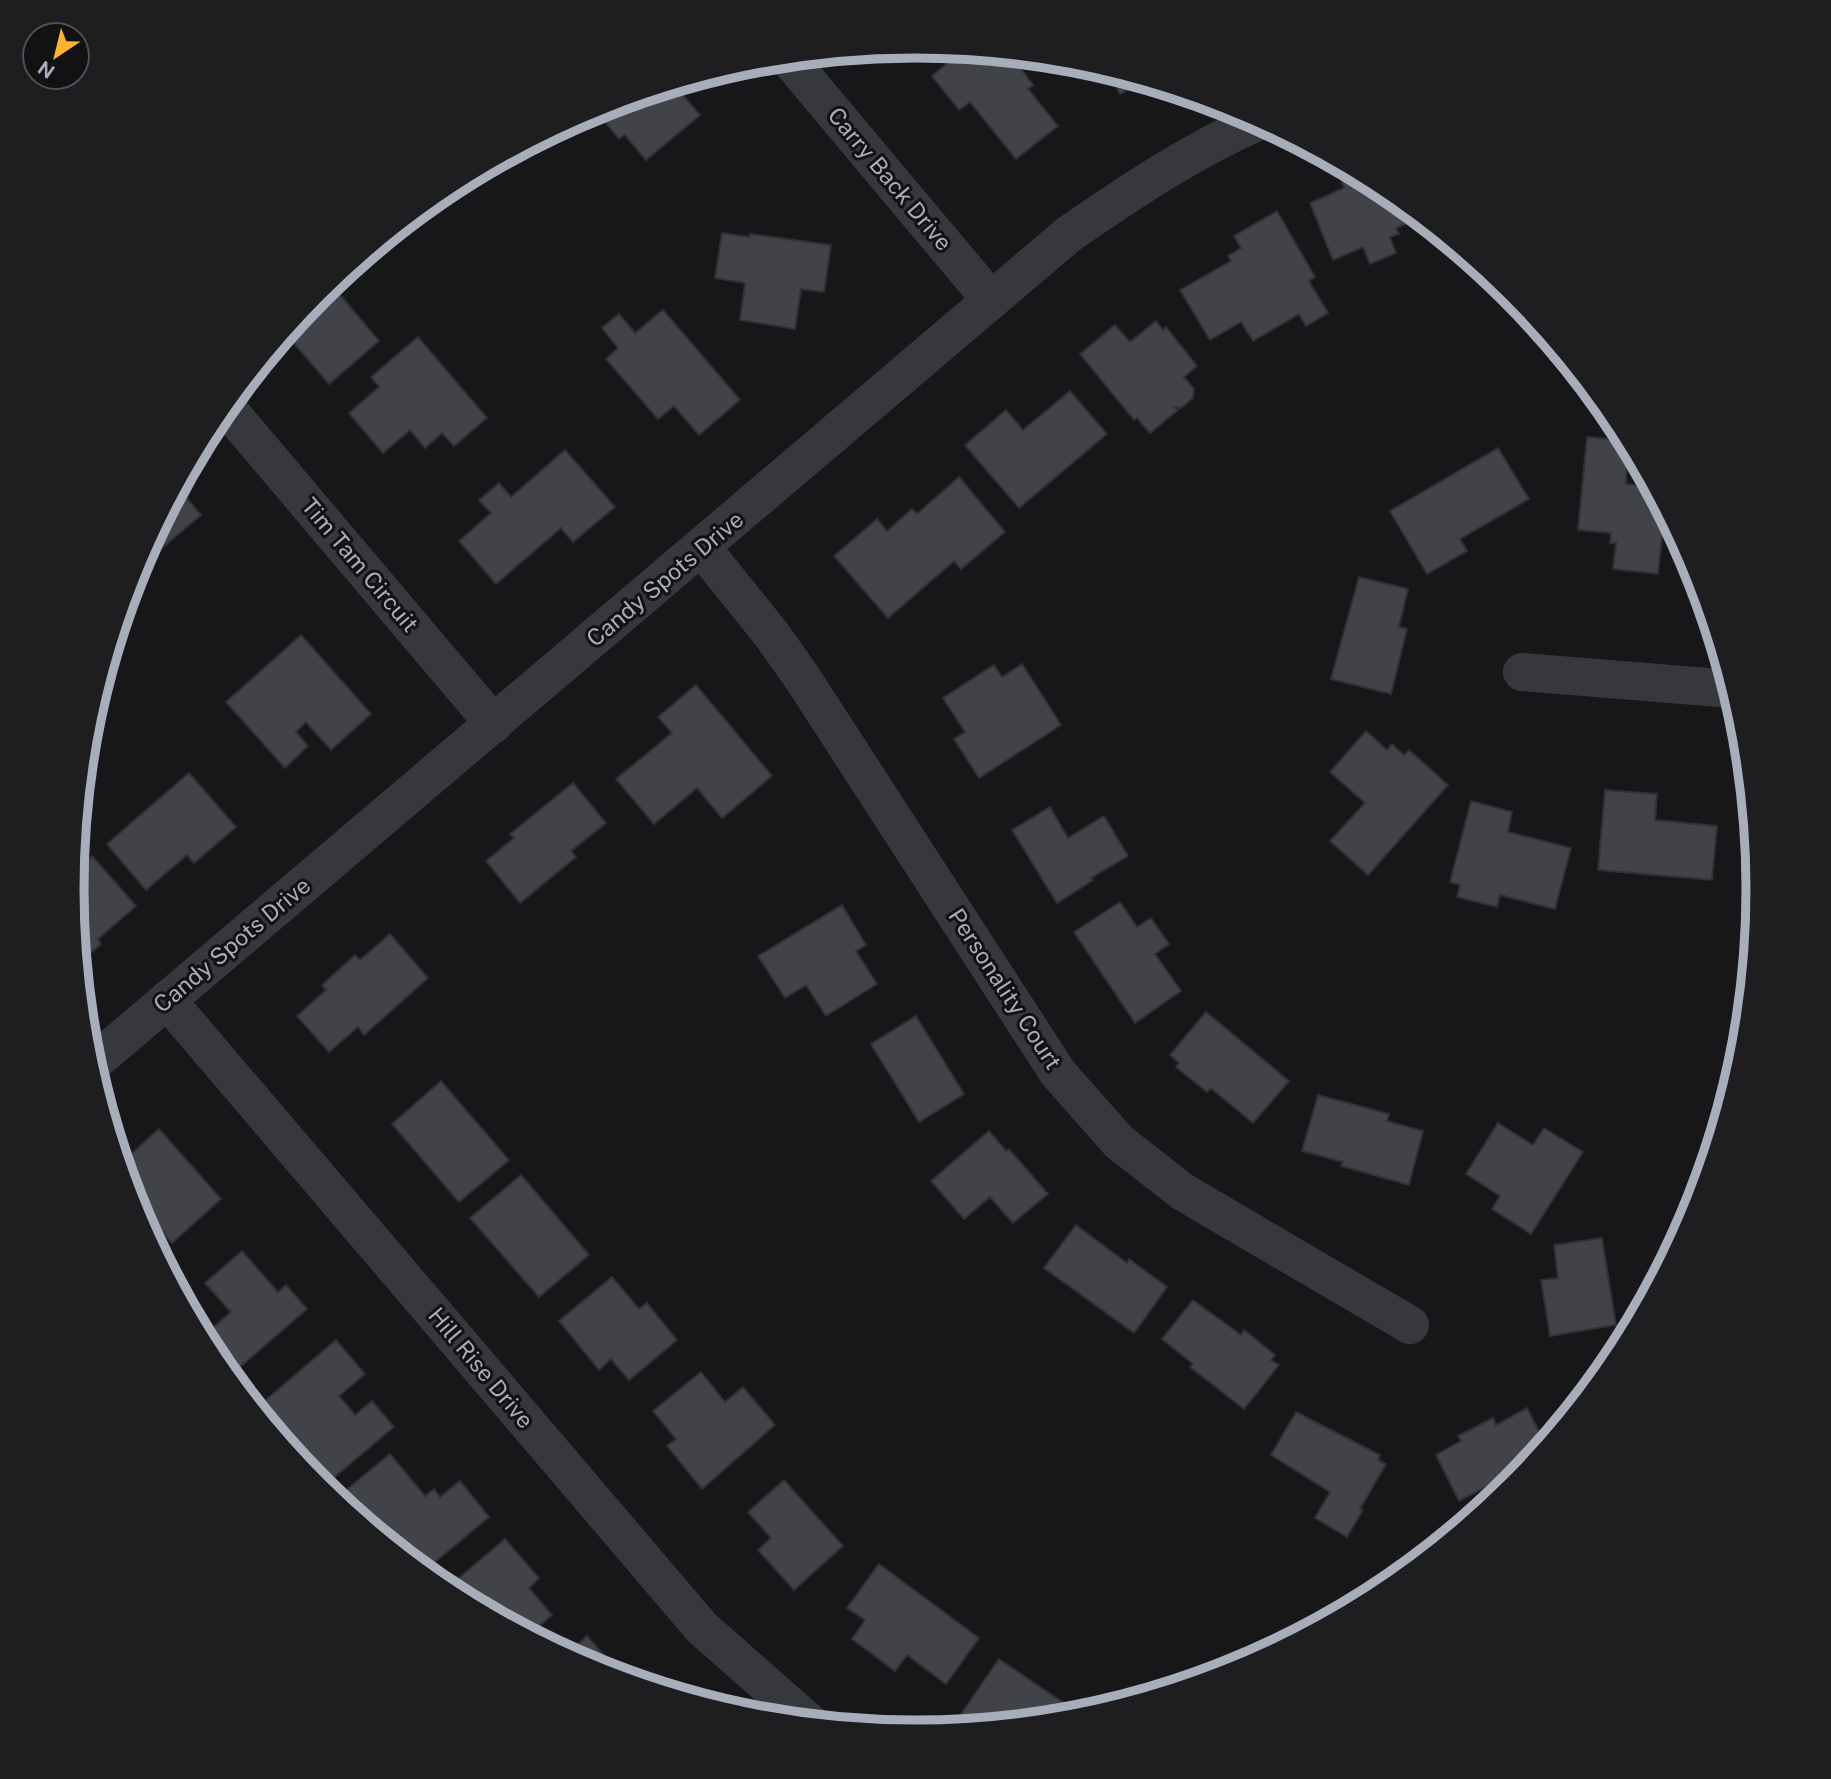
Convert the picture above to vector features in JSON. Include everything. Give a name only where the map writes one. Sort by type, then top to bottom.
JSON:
[{"type":"street","name":"Carry Back Drive","points":[[796,67],[991,300]]},
{"type":"street","name":"Candy Spots Drive","points":[[101,1056],[1069,234],[1146,181],[1246,127]]},
{"type":"street","name":"Tim Tam Circuit","points":[[233,414],[495,724]]},
{"type":"street","name":"Personality Court","points":[[702,548],[772,635],[803,679],[1058,1073],[1119,1142],[1184,1192],[1410,1325]]},
{"type":"street","points":[[1522,672],[1722,688]]},
{"type":"street","name":"Hill Rise Drive","points":[[167,1000],[702,1628],[798,1713]]},
{"type":"building","points":[[952,59],[1018,64],[1033,85],[1028,89],[1058,126],[1016,159],[970,102],[959,110],[932,76]]},
{"type":"building","points":[[1114,82],[1133,87],[1120,94]]},
{"type":"building","points":[[680,92],[700,115],[646,160],[625,135],[619,139],[602,119]]},
{"type":"building","points":[[1347,179],[1411,222],[1396,228],[1399,234],[1390,237],[1396,253],[1370,264],[1363,247],[1333,260],[1310,203],[1344,188],[1341,181]]},
{"type":"building","points":[[1277,211],[1315,277],[1309,281],[1328,313],[1306,326],[1299,314],[1253,341],[1241,322],[1210,340],[1180,290],[1231,261],[1228,256],[1241,248],[1234,236]]},
{"type":"building","points":[[722,233],[831,245],[824,292],[801,289],[795,329],[740,320],[745,283],[715,278]]},
{"type":"building","points":[[337,292],[379,341],[329,384],[291,340]]},
{"type":"building","points":[[663,310],[740,400],[699,435],[674,406],[658,419],[606,359],[618,348],[602,328],[619,314],[635,333]]},
{"type":"building","points":[[1156,321],[1163,330],[1166,327],[1197,366],[1184,377],[1194,389],[1193,398],[1181,408],[1175,407],[1178,410],[1150,433],[1137,418],[1134,420],[1080,354],[1115,325],[1130,342]]},
{"type":"building","points":[[418,337],[487,418],[454,446],[442,433],[425,448],[410,430],[383,453],[349,413],[379,387],[371,377]]},
{"type":"building","points":[[1070,391],[1107,434],[1019,508],[965,445],[1006,410],[1023,430]]},
{"type":"building","points":[[1587,437],[1615,440],[1627,460],[1626,484],[1636,485],[1638,477],[1663,527],[1658,574],[1613,569],[1616,543],[1610,543],[1611,533],[1578,530]]},
{"type":"building","points":[[1498,448],[1529,499],[1460,539],[1467,551],[1427,574],[1390,511]]},
{"type":"building","points":[[565,450],[615,507],[573,542],[561,528],[496,584],[459,541],[491,513],[479,500],[499,483],[511,497]]},
{"type":"building","points":[[959,477],[1005,532],[961,569],[954,561],[888,618],[834,556],[877,519],[887,531],[912,509],[917,514]]},
{"type":"building","points":[[184,495],[201,515],[162,548],[159,545]]},
{"type":"building","points":[[1359,577],[1408,589],[1399,627],[1407,629],[1391,694],[1331,679]]},
{"type":"building","points":[[301,635],[371,714],[331,750],[306,722],[296,732],[308,746],[285,768],[226,702]]},
{"type":"building","points":[[1022,664],[1061,725],[979,778],[954,739],[965,732],[943,698],[994,665],[1002,677]]},
{"type":"building","points":[[696,685],[772,776],[722,818],[697,788],[654,824],[616,779],[672,733],[658,717]]},
{"type":"building","points":[[1366,731],[1387,750],[1392,744],[1404,755],[1409,750],[1448,785],[1368,875],[1330,841],[1365,803],[1330,772]]},
{"type":"building","points":[[189,773],[236,827],[194,863],[187,855],[146,890],[107,844]]},
{"type":"building","points":[[573,783],[606,823],[571,851],[576,857],[520,903],[486,861],[514,838],[510,834]]},
{"type":"building","points":[[1605,790],[1657,794],[1655,820],[1717,826],[1712,880],[1598,870]]},
{"type":"building","points":[[1471,801],[1512,812],[1508,832],[1571,848],[1555,909],[1500,895],[1497,907],[1457,897],[1460,885],[1450,882]]},
{"type":"building","points":[[1050,807],[1068,838],[1104,816],[1128,856],[1057,903],[1012,830]]},
{"type":"building","points":[[92,856],[136,906],[98,939],[101,944],[87,956],[84,890],[85,862]]},
{"type":"building","points":[[1120,902],[1137,927],[1151,918],[1169,944],[1155,954],[1181,991],[1135,1023],[1074,932]]},
{"type":"building","points":[[842,905],[866,945],[856,951],[877,984],[826,1016],[806,985],[785,998],[758,956]]},
{"type":"building","points":[[390,934],[428,978],[364,1035],[358,1027],[329,1052],[297,1016],[326,990],[322,985],[355,955],[360,960]]},
{"type":"building","points":[[1206,1012],[1289,1081],[1253,1123],[1211,1088],[1207,1092],[1176,1067],[1179,1063],[1170,1055]]},
{"type":"building","points":[[916,1016],[964,1094],[919,1122],[871,1044]]},
{"type":"building","points":[[441,1081],[509,1160],[459,1202],[392,1124]]},
{"type":"building","points":[[1318,1095],[1389,1114],[1387,1121],[1423,1131],[1409,1185],[1341,1166],[1343,1162],[1302,1151]]},
{"type":"building","points":[[1498,1123],[1533,1145],[1544,1128],[1583,1152],[1531,1234],[1492,1209],[1500,1196],[1466,1174]]},
{"type":"building","points":[[159,1129],[221,1199],[172,1243],[159,1228],[157,1230],[128,1157]]},
{"type":"building","points":[[989,1131],[1006,1151],[1009,1149],[1048,1194],[1013,1223],[990,1197],[964,1219],[931,1181]]},
{"type":"building","points":[[521,1175],[589,1255],[539,1297],[470,1218]]},
{"type":"building","points":[[1076,1225],[1127,1263],[1129,1259],[1167,1287],[1134,1333],[1044,1268]]},
{"type":"building","points":[[1602,1238],[1616,1325],[1550,1336],[1541,1280],[1558,1278],[1554,1245]]},
{"type":"building","points":[[242,1251],[278,1292],[286,1285],[307,1309],[237,1370],[210,1330],[231,1312],[205,1283]]},
{"type":"building","points":[[612,1277],[639,1309],[647,1303],[677,1340],[629,1380],[611,1359],[599,1370],[559,1321]]},
{"type":"building","points":[[1193,1300],[1241,1335],[1244,1330],[1275,1355],[1271,1360],[1279,1365],[1244,1409],[1190,1367],[1193,1364],[1162,1339]]},
{"type":"building","points":[[336,1340],[365,1374],[339,1396],[355,1415],[372,1401],[394,1427],[330,1481],[262,1403]]},
{"type":"building","points":[[701,1372],[725,1402],[743,1387],[775,1425],[702,1489],[667,1446],[676,1439],[653,1411]]},
{"type":"building","points":[[1527,1408],[1542,1437],[1504,1478],[1459,1501],[1436,1455],[1461,1441],[1458,1436],[1493,1418],[1496,1425]]},
{"type":"building","points":[[1296,1412],[1380,1455],[1378,1460],[1386,1464],[1347,1537],[1315,1518],[1330,1492],[1271,1455]]},
{"type":"building","points":[[390,1454],[425,1496],[434,1489],[440,1497],[460,1481],[489,1517],[431,1565],[343,1493]]},
{"type":"building","points":[[784,1480],[843,1546],[794,1590],[758,1550],[771,1538],[748,1512]]},
{"type":"building","points":[[505,1539],[539,1578],[529,1588],[552,1615],[536,1629],[454,1582]]},
{"type":"building","points":[[879,1564],[979,1638],[946,1684],[907,1655],[895,1671],[852,1639],[865,1620],[847,1608]]},
{"type":"building","points":[[587,1636],[611,1663],[597,1658],[574,1647]]},
{"type":"building","points":[[999,1659],[1069,1706],[1024,1714],[970,1719],[959,1717]]}]
